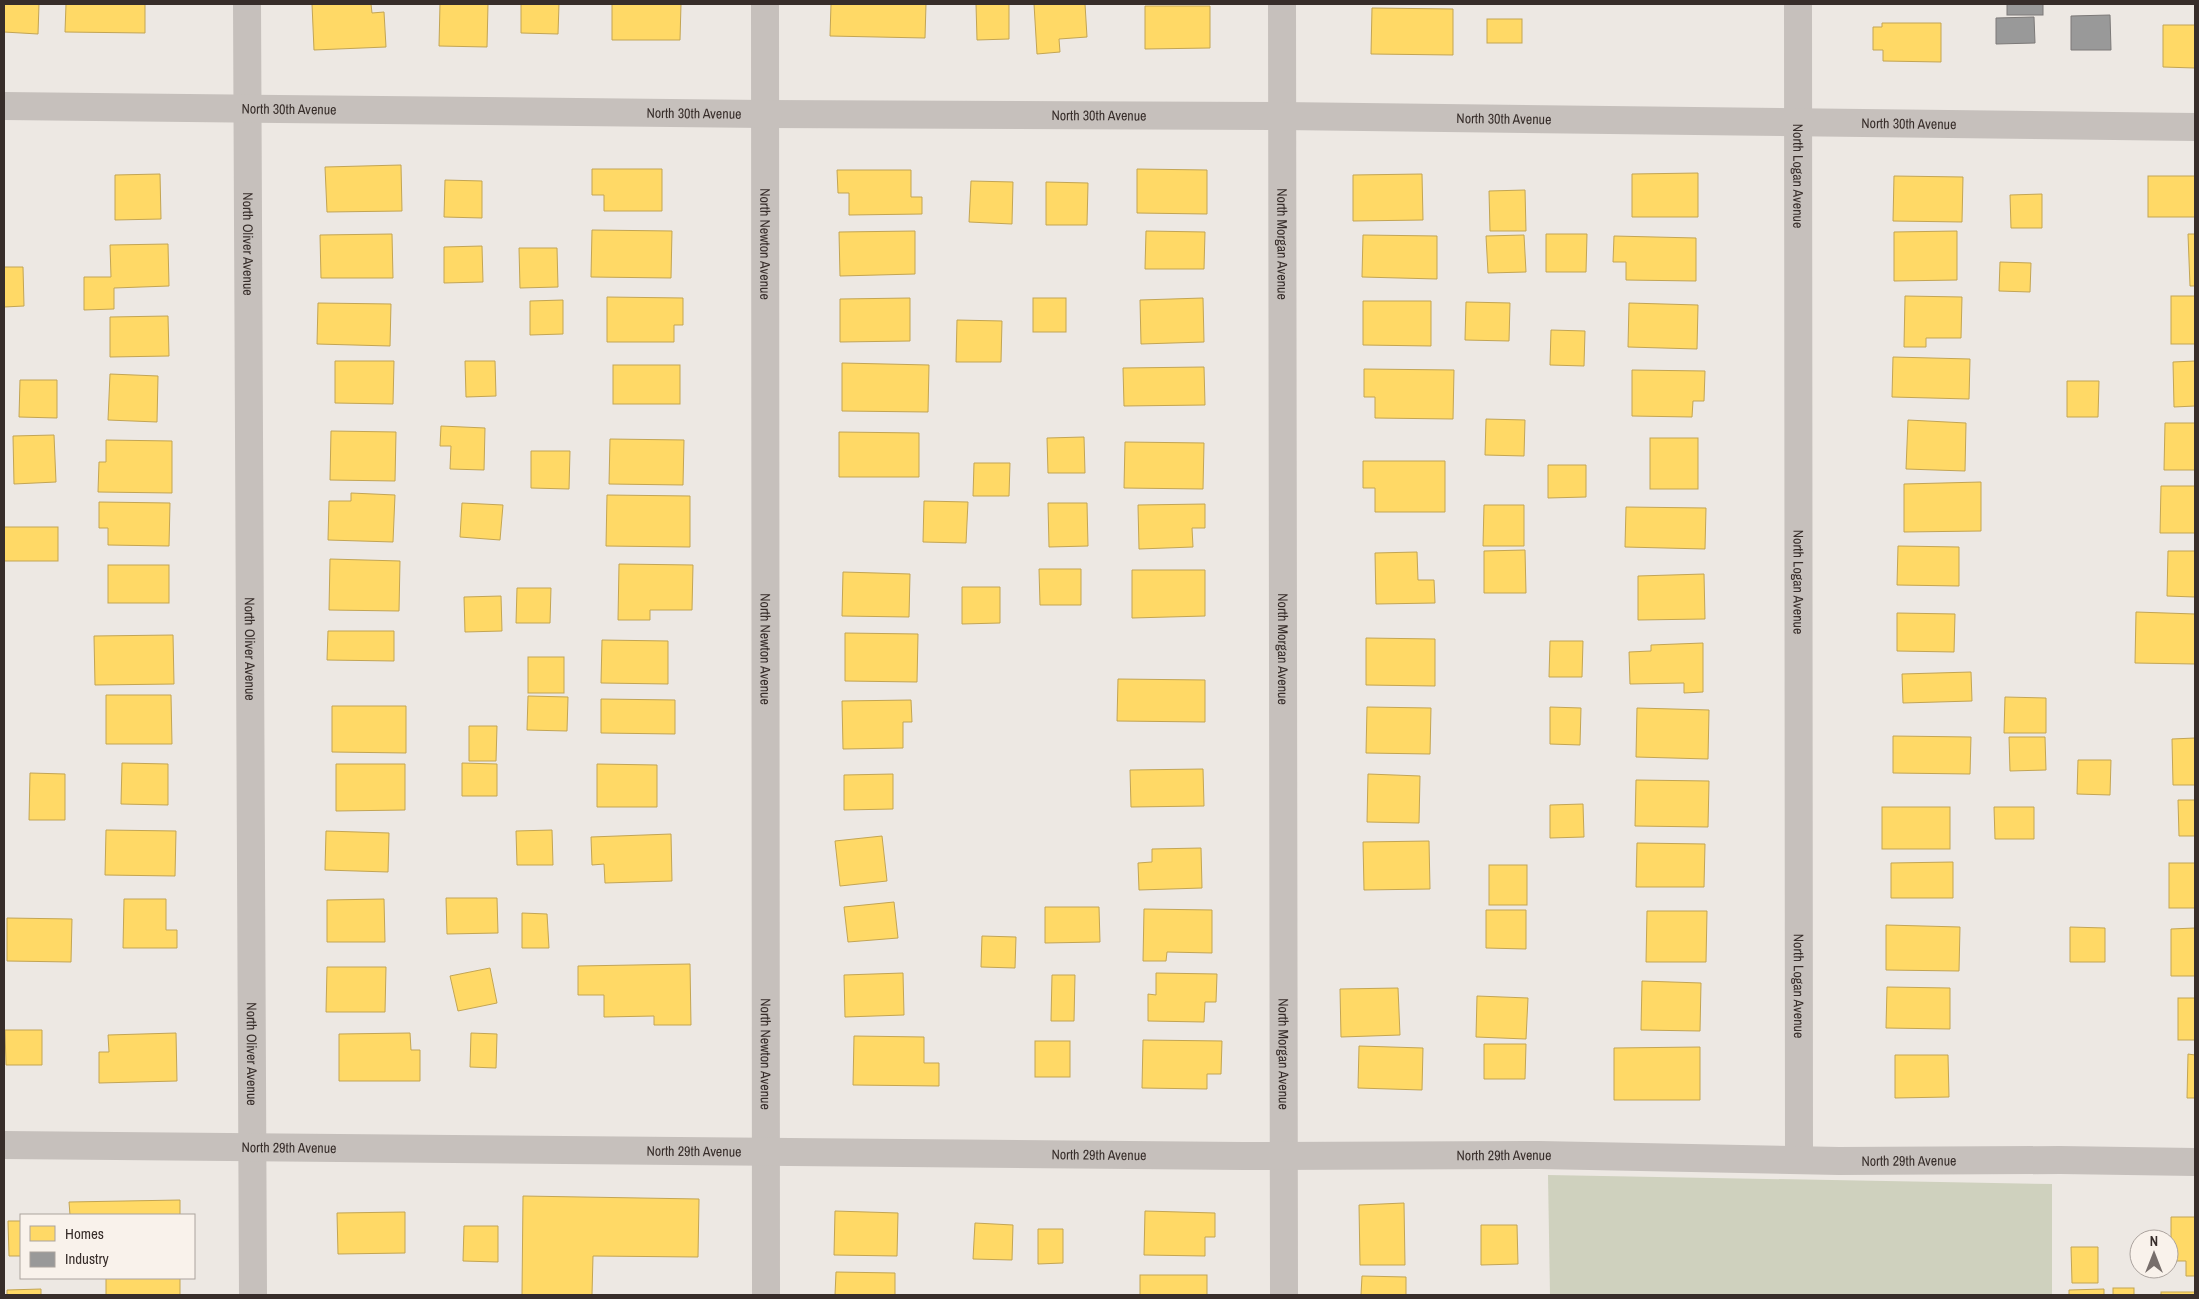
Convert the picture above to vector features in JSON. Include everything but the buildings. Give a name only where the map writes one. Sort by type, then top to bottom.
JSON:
[{"type":"street","name":"North Oliver Avenue","points":[[247,4],[252,1295]]},
{"type":"street","name":"North Newton Avenue","points":[[765,4],[766,1295]]},
{"type":"street","name":"North Morgan Avenue","points":[[1282,4],[1284,1295]]},
{"type":"street","name":"North Logan Avenue","points":[[1798,4],[1799,1160]]},
{"type":"street","name":"North 30th Avenue","points":[[4,106],[765,114],[1282,116],[2195,127]]},
{"type":"street","name":"North 29th Avenue","points":[[4,1145],[766,1150],[1284,1156],[1539,1155],[1799,1160],[2195,1162]]},
{"type":"green space","points":[[1548,1175],[2052,1184],[2052,1295],[1550,1295]]}]
